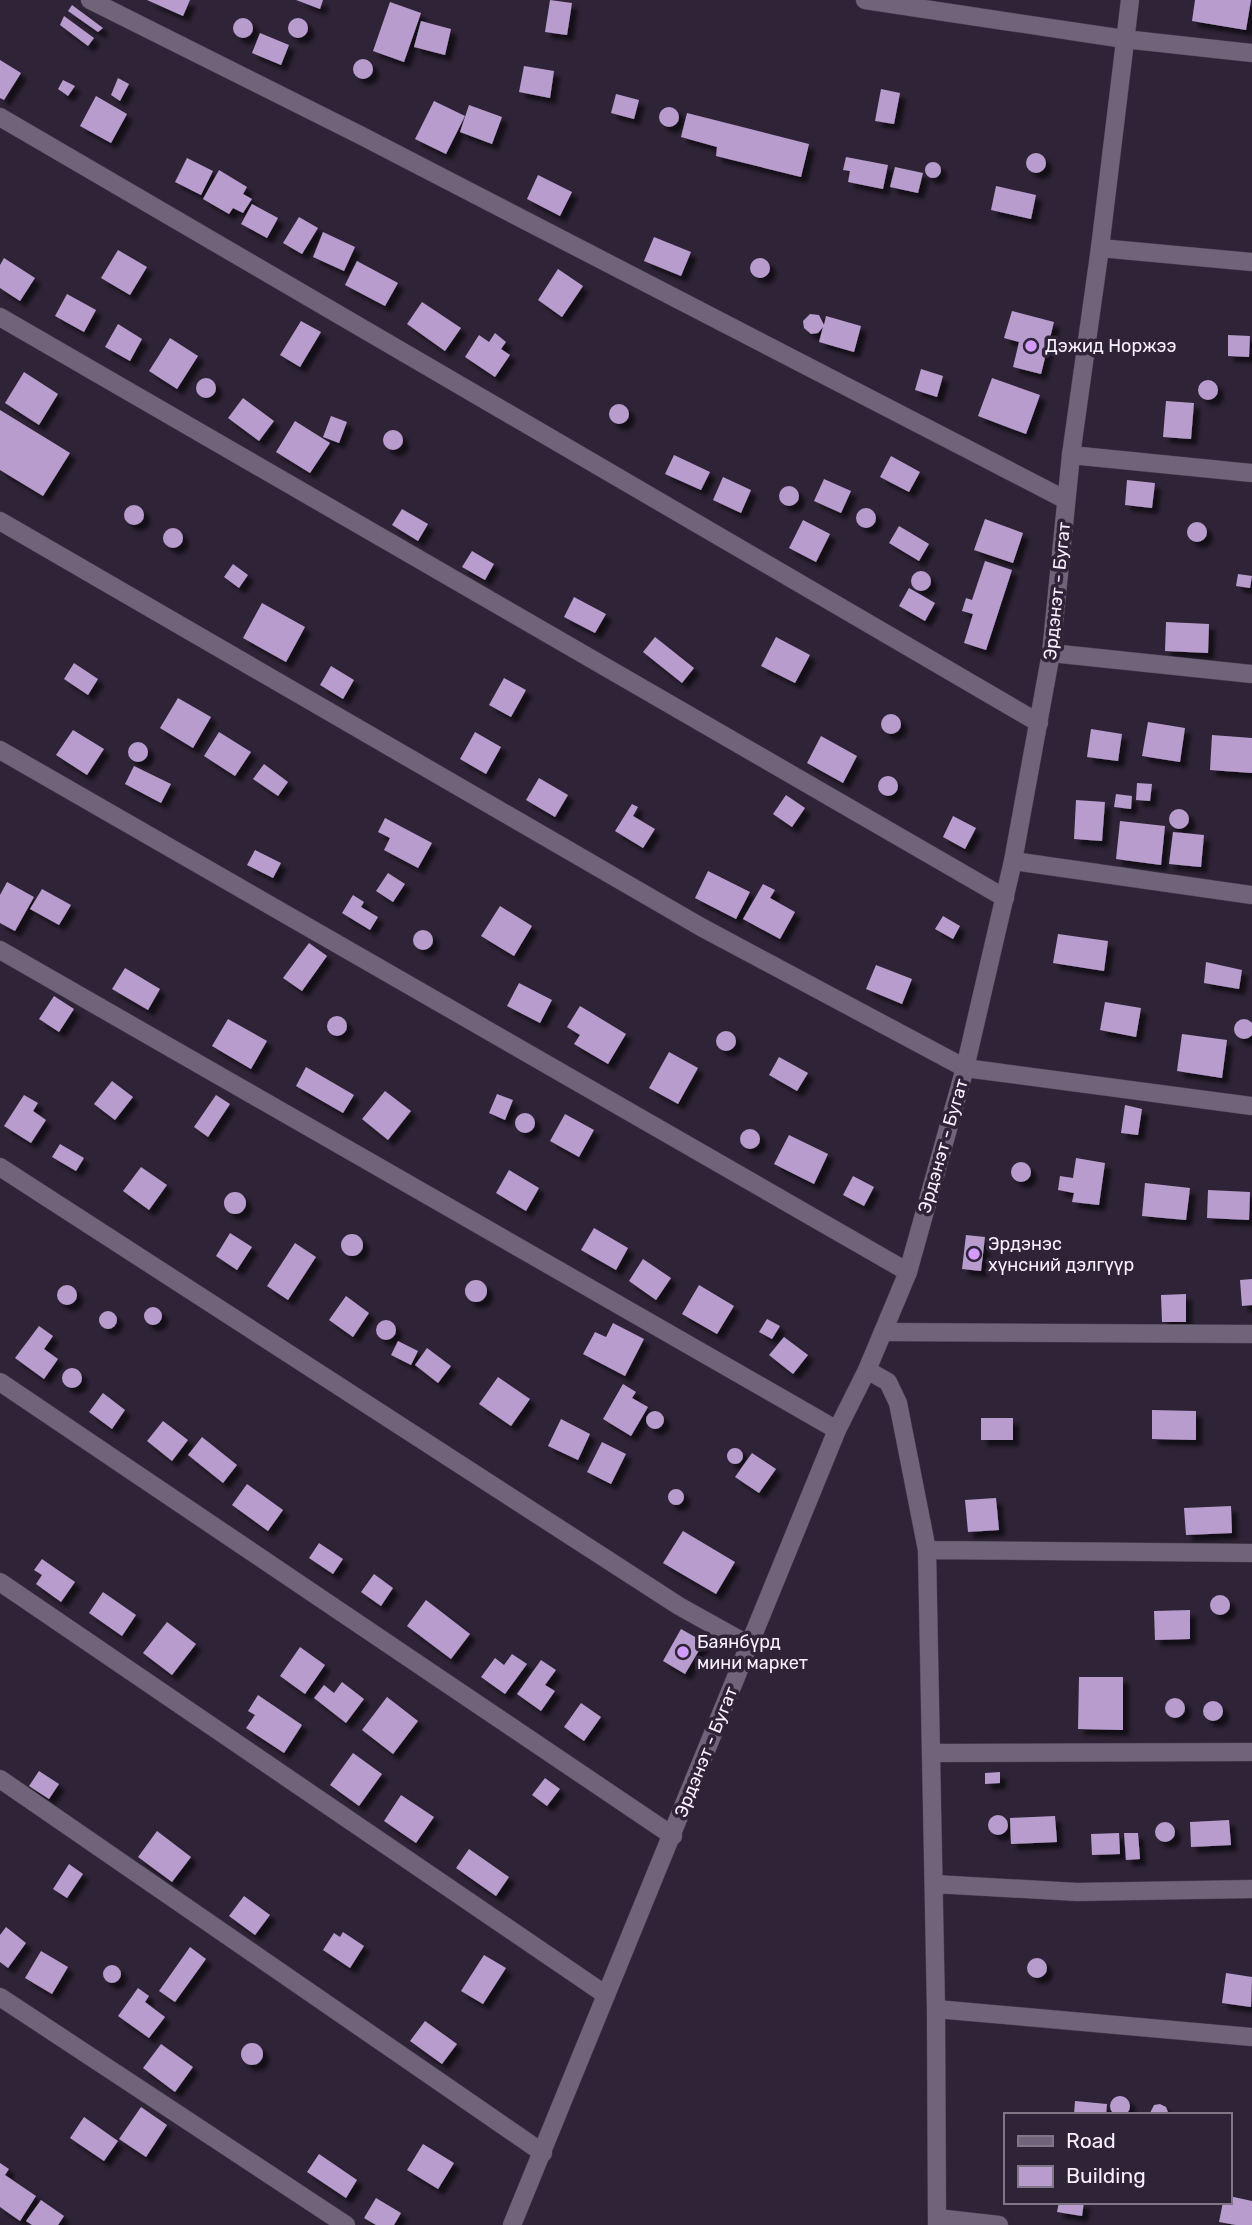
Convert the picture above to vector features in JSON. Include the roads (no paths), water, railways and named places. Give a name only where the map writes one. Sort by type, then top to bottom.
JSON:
[{"type":"street","points":[[90,0],[359,135],[1066,500]]},
{"type":"street","points":[[865,0],[1124,40],[1252,53]]},
{"type":"street","name":"Эрдэнэт - Бугат","points":[[512,2225],[837,1430],[867,1370],[908,1272],[965,1068],[1013,861],[1051,653],[1071,455],[1100,248],[1130,0]]},
{"type":"street","points":[[0,117],[1039,723]]},
{"type":"street","points":[[1100,248],[1252,262]]},
{"type":"street","points":[[0,317],[1005,898]]},
{"type":"street","points":[[1071,455],[1252,473]]},
{"type":"street","points":[[0,521],[701,927],[965,1068],[1252,1106]]},
{"type":"street","points":[[1051,653],[1252,674]]},
{"type":"street","points":[[0,750],[908,1272]]},
{"type":"street","points":[[1013,861],[1252,895]]},
{"type":"street","points":[[0,950],[837,1430]]},
{"type":"street","points":[[0,1167],[679,1606],[749,1645]]},
{"type":"street","points":[[883,1332],[1252,1334]]},
{"type":"street","points":[[867,1370],[888,1382],[898,1403],[927,1550],[936,2008],[937,2221],[999,2225]]},
{"type":"street","points":[[0,1382],[673,1836]]},
{"type":"street","points":[[927,1550],[1252,1553]]},
{"type":"street","points":[[0,1582],[607,1995]]},
{"type":"street","points":[[931,1753],[1252,1752]]},
{"type":"street","points":[[0,1779],[542,2153]]},
{"type":"street","points":[[934,1884],[1077,1892],[1252,1889]]},
{"type":"street","points":[[0,1997],[346,2225]]},
{"type":"street","points":[[936,2008],[1252,2037]]},
{"type":"place","name":"Дэжид Норжээ","points":[[1031,346]]},
{"type":"place","name":"Эрдэнэс хүнсний дэлгүүр","points":[[974,1254]]},
{"type":"place","name":"Баянбүрд мини маркет","points":[[683,1652]]}]
